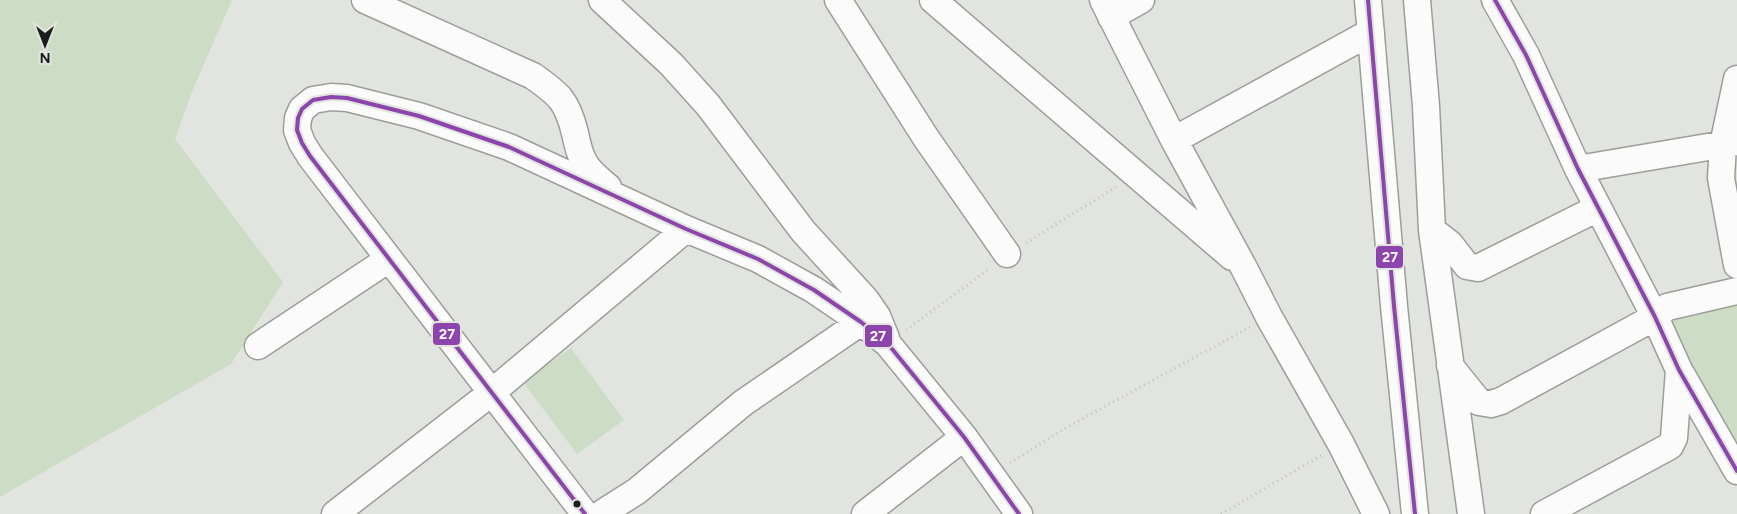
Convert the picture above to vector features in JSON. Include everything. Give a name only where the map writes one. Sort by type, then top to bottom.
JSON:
[{"type":"street","points":[[365,0],[533,76],[552,89],[564,101],[570,114],[585,164],[619,198]]},
{"type":"street","points":[[602,0],[671,64],[708,105],[802,231],[866,300],[877,316],[888,344]]},
{"type":"street","points":[[838,0],[926,138],[1007,254]]},
{"type":"street","points":[[933,0],[1244,268]]},
{"type":"street","points":[[1141,0],[1107,8],[1174,140],[1269,317],[1341,444],[1376,514]]},
{"type":"street","points":[[1368,0],[1394,306],[1415,514]]},
{"type":"street","points":[[1417,0],[1426,106],[1432,230],[1471,514]]},
{"type":"street","points":[[1495,0],[1526,55],[1578,169],[1655,317],[1679,370],[1737,471]]},
{"type":"street","points":[[1174,140],[1371,32]]},
{"type":"street","points":[[1737,79],[1730,144],[1721,178],[1737,265]]},
{"type":"street","points":[[585,514],[388,259],[302,143],[297,130],[298,118],[302,109],[313,100],[331,97],[347,98],[419,116],[509,146],[686,229],[758,259],[814,290],[861,322],[888,344],[964,437],[1019,514]]},
{"type":"street","points":[[1578,169],[1730,144]]},
{"type":"street","points":[[1432,230],[1450,244],[1467,266],[1478,268],[1598,208]]},
{"type":"street","points":[[336,514],[491,393],[686,229]]},
{"type":"street","points":[[258,346],[388,259]]},
{"type":"street","points":[[1450,366],[1479,402],[1491,404],[1501,401],[1655,317],[1667,307],[1737,292]]},
{"type":"street","points":[[601,514],[637,490],[743,403],[861,322]]},
{"type":"street","points":[[1544,514],[1670,446],[1674,438],[1679,370]]},
{"type":"street","points":[[865,514],[964,437]]},
{"type":"path","points":[[991,474],[1064,429],[1269,317]]},
{"type":"path","points":[[1221,514],[1341,444]]},
{"type":"green space","points":[[0,0],[232,0],[193,89],[175,139],[283,282],[231,364],[0,497]]},
{"type":"green space","points":[[1737,299],[1737,455],[1666,315]]},
{"type":"green space","points":[[571,348],[624,420],[577,454],[523,382]]},
{"type":"transit line","name":"27","points":[[1368,0],[1394,306],[1415,514]]},
{"type":"transit line","name":"27","points":[[1495,0],[1526,55],[1578,169],[1655,317],[1679,370],[1737,471]]},
{"type":"transit line","name":"27","points":[[585,514],[310,156],[297,130],[298,118],[302,109],[313,100],[331,97],[347,98],[419,116],[509,147],[686,229],[758,259],[814,290],[861,322],[888,344],[964,437],[1019,514]]}]
